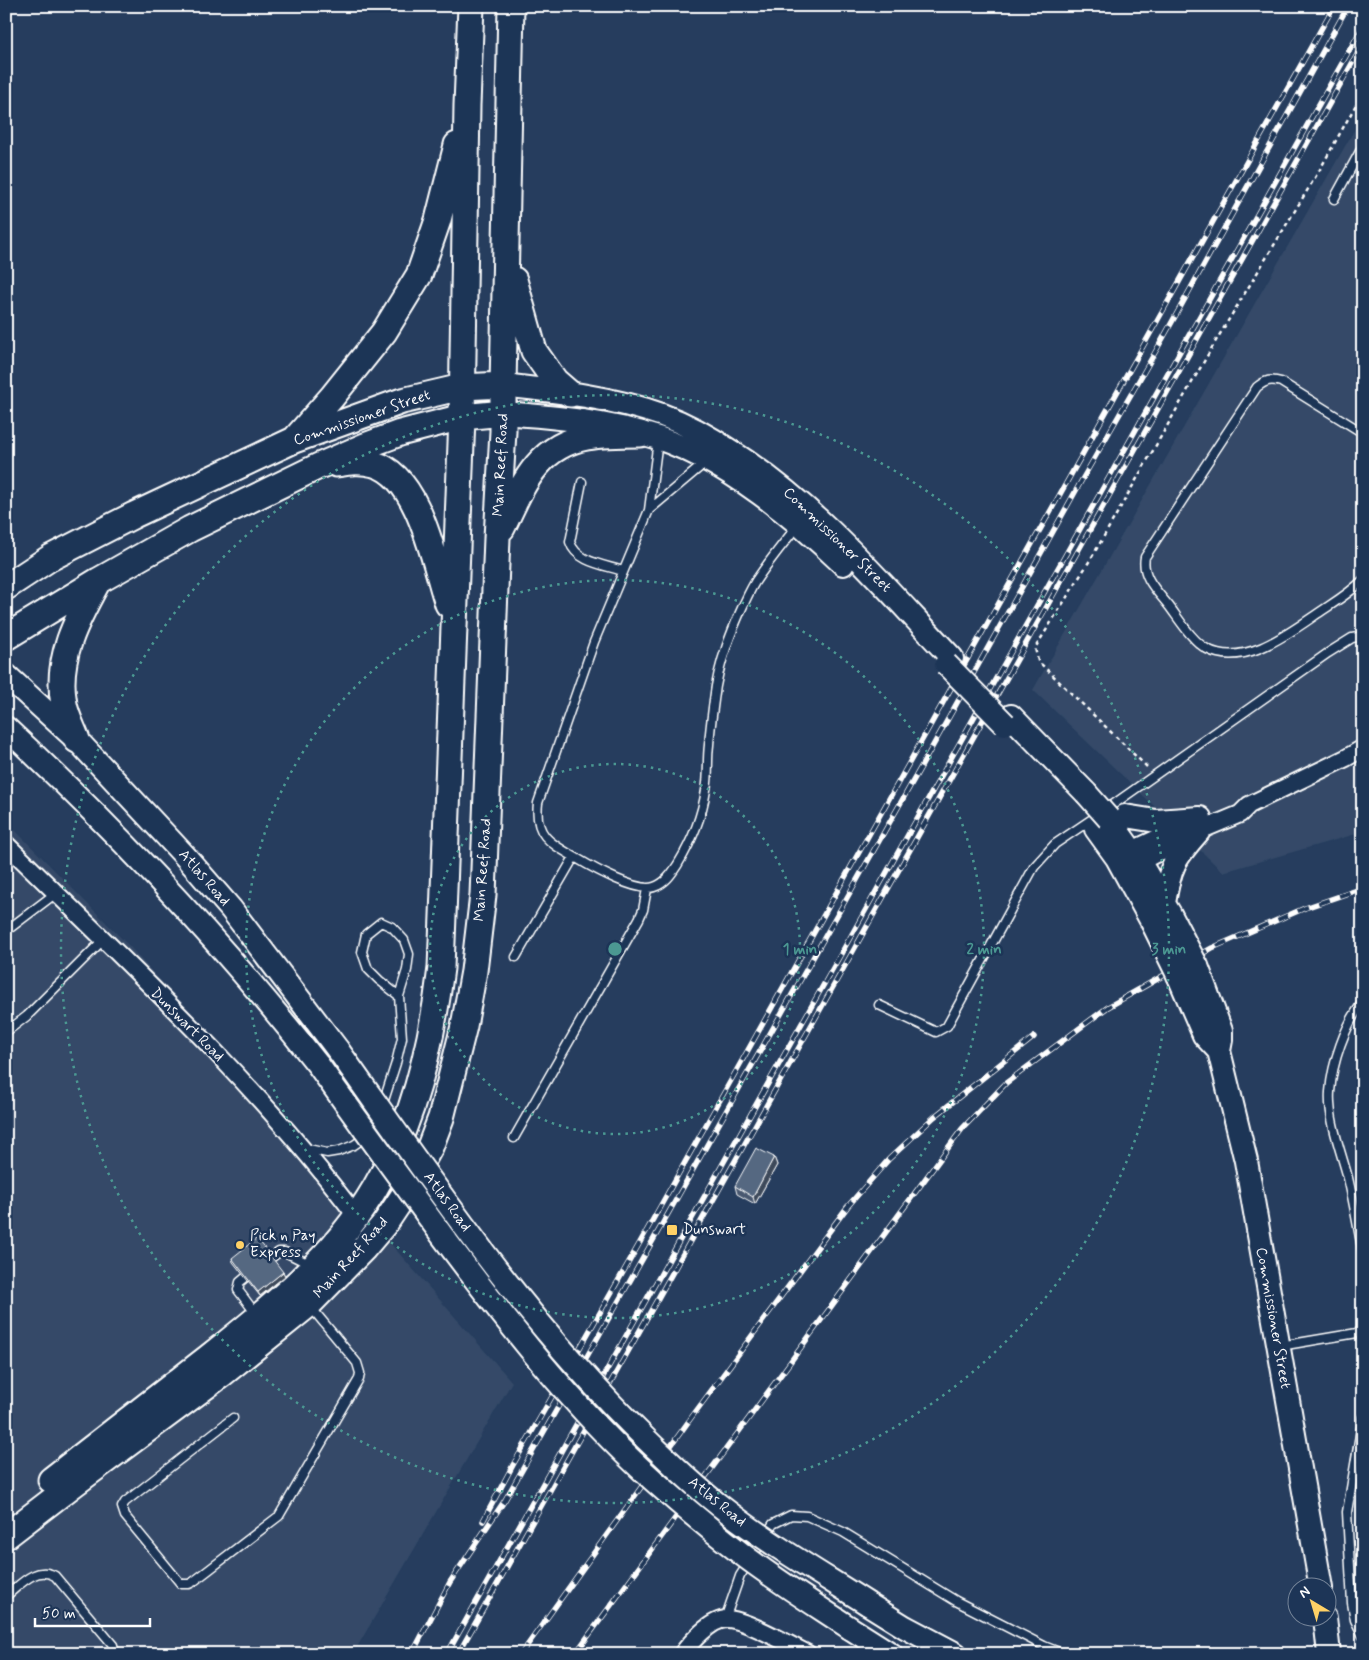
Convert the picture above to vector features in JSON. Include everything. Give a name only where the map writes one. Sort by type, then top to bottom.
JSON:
[{"type":"main road","name":"Main Reef Road","points":[[6,1536],[222,1374],[302,1296],[321,1275],[343,1234],[375,1188],[394,1152],[411,1109],[435,1017],[441,959],[462,417],[467,105],[471,6]]},
{"type":"main road","name":"Main Reef Road","points":[[321,1275],[364,1248],[386,1222],[402,1198],[430,1147],[441,1118],[464,1026],[474,970],[483,895],[497,538],[504,413],[511,6]]},
{"type":"main road","points":[[294,440],[332,397],[384,332],[419,275],[430,248],[438,220],[467,105]]},
{"type":"main road","points":[[506,240],[522,311],[534,351],[555,381],[570,394]]},
{"type":"main road","name":"Commissioner Street","points":[[6,587],[50,558],[134,515],[294,440],[402,401],[462,387],[503,385],[570,394],[634,406],[663,415],[703,433],[780,484],[805,517],[1098,811],[1162,913],[1188,971],[1221,1031],[1222,1040],[1219,1050],[1246,1161],[1318,1578]]},
{"type":"main road","name":"Commissioner Street","points":[[6,637],[98,581],[190,530],[319,466],[364,446],[462,417],[504,413],[595,422],[649,436],[708,461],[805,517]]},
{"type":"main road","points":[[497,538],[523,484],[535,466],[548,453],[561,445],[588,437],[649,436]]},
{"type":"main road","points":[[319,466],[358,461],[376,464],[390,472],[401,483],[423,522],[453,621]]},
{"type":"main road","points":[[6,566],[50,558]]},
{"type":"main road","points":[[77,740],[64,706],[62,669],[68,644],[78,618],[98,581]]},
{"type":"main road","name":"Atlas Road","points":[[6,675],[77,740],[148,815],[231,909],[338,1050],[516,1295],[561,1350],[630,1424],[669,1462],[718,1504],[760,1536],[905,1627],[956,1654]]},
{"type":"main road","name":"Atlas Road","points":[[6,728],[91,809],[270,1003],[319,1066],[364,1131],[487,1295],[558,1382],[612,1441],[681,1505],[745,1556],[891,1654]]},
{"type":"main road","points":[[1098,811],[1156,821],[1200,824]]},
{"type":"main road","points":[[1162,913],[1172,866],[1200,824]]},
{"type":"main road","name":"Main Reef Road","points":[[6,1514],[259,1318],[302,1296]]},
{"type":"main road","points":[[1326,1628],[1329,1654]]},
{"type":"street","points":[[1128,860],[1238,805],[1249,805],[1363,748]]},
{"type":"street","name":"Dunswart Road","points":[[6,844],[200,1037],[300,1147],[356,1216]]},
{"type":"street","points":[[685,1650],[705,1629],[725,1619],[740,1621],[808,1654]]},
{"type":"lane","points":[[1334,198],[1363,146]]},
{"type":"lane","points":[[1363,433],[1282,382],[1264,381],[1257,386],[1145,557],[1143,565],[1150,581],[1194,638],[1206,649],[1230,655],[1258,650],[1281,639],[1352,590],[1363,580]]},
{"type":"lane","points":[[649,436],[650,510],[594,642],[538,803],[538,823],[542,832],[554,846],[592,867],[647,889],[656,887],[670,876],[681,858],[697,826],[706,788],[714,697],[728,642],[754,585],[766,566],[805,517]]},
{"type":"lane","points":[[650,510],[708,461]]},
{"type":"lane","points":[[582,482],[570,542],[572,547],[583,558],[623,571]]},
{"type":"lane","points":[[879,1005],[936,1032],[946,1026],[1034,867],[1055,844],[1328,653],[1352,638],[1363,636]]},
{"type":"lane","points":[[516,957],[574,856]]},
{"type":"lane","points":[[514,1138],[639,919],[643,910],[647,889]]},
{"type":"lane","points":[[7,929],[56,893]]},
{"type":"lane","points":[[300,1147],[327,1153],[340,1151],[354,1145],[370,1134],[378,1119],[402,1038],[399,996],[407,970],[409,954],[404,940],[392,927],[381,922],[366,934],[362,952],[368,969],[378,980],[399,996]]},
{"type":"lane","points":[[6,1032],[27,1016],[103,940]]},
{"type":"lane","points":[[1363,1002],[1355,1012],[1338,1051],[1330,1092],[1334,1125],[1348,1178],[1363,1254]]},
{"type":"lane","points":[[271,1258],[279,1252],[285,1252],[321,1275]]},
{"type":"lane","points":[[246,1277],[240,1282],[238,1290],[259,1318]]},
{"type":"lane","points":[[233,1418],[125,1502],[122,1507],[125,1516],[181,1584],[194,1582],[279,1516],[359,1379],[360,1373],[356,1363],[302,1296]]},
{"type":"lane","points":[[1278,1347],[1363,1332]]},
{"type":"lane","points":[[1363,1416],[1347,1512],[1352,1603],[1355,1620],[1363,1636]]},
{"type":"lane","points":[[725,1619],[740,1576],[773,1524],[791,1514],[807,1516],[843,1532],[956,1601],[1044,1646],[1064,1654]]},
{"type":"lane","points":[[6,1596],[38,1572],[49,1572],[55,1576],[113,1645],[115,1654]]},
{"type":"path","points":[[1156,775],[1038,661],[1035,648],[1092,557],[1214,344],[1319,171],[1363,92]]},
{"type":"shaded area","points":[[1363,115],[1363,832],[1223,872],[1033,690]]},
{"type":"shaded area","points":[[6,821],[131,948],[512,1382],[353,1654],[6,1654]]},
{"type":"building","points":[[756,1148],[774,1157],[753,1197],[735,1186]]},
{"type":"building","points":[[257,1238],[283,1272],[258,1292],[232,1258]]},
{"type":"railway","points":[[483,1521],[1334,6]]},
{"type":"railway","points":[[412,1654],[450,1582],[505,1500],[630,1281],[1157,349],[1348,6]]},
{"type":"railway","points":[[447,1654],[1363,26]]},
{"type":"railway","points":[[458,1654],[1363,44]]},
{"type":"railway","points":[[575,1654],[962,1129],[1006,1083],[1108,1007],[1212,948],[1305,908],[1363,888]]},
{"type":"railway","points":[[521,1654],[691,1418],[848,1206],[889,1159],[934,1117],[1034,1037]]},
{"type":"place","name":"Dunswart","points":[[672,1230]]},
{"type":"place","name":"Pick n Pay Express","points":[[240,1245]]}]
